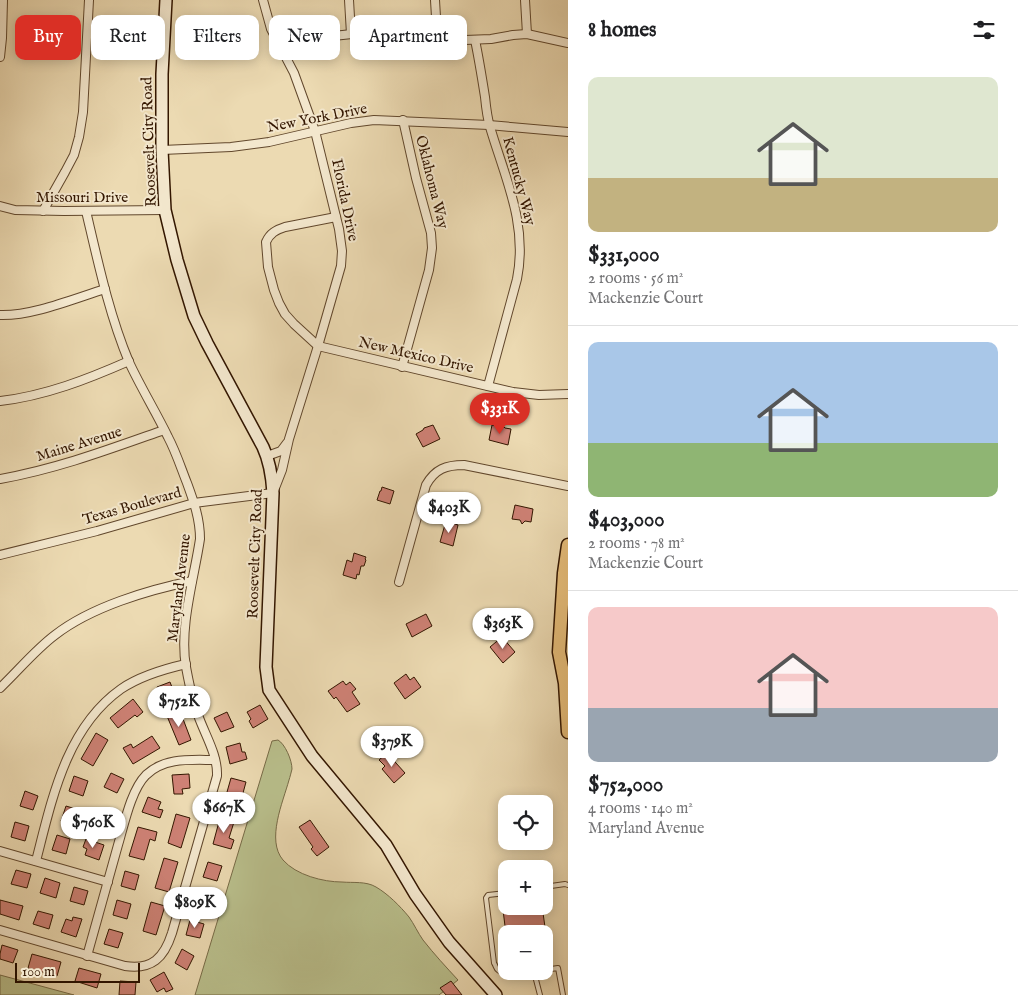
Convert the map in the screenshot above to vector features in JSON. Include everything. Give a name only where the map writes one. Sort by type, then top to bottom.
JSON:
[{"type":"main road","points":[[567,552],[565,605],[560,652],[565,683],[568,732]]},
{"type":"street","points":[[0,57],[3,0]]},
{"type":"street","points":[[43,211],[74,155],[79,137],[83,112],[89,0]]},
{"type":"street","name":"Roosevelt City Road","points":[[166,0],[162,74],[162,150],[165,210],[194,316],[267,456],[272,474],[273,493],[266,667],[269,690],[312,756],[386,845],[415,894],[449,942],[496,995]]},
{"type":"street","name":"Florida Drive","points":[[263,0],[269,19]]},
{"type":"street","points":[[350,0],[350,15]]},
{"type":"street","points":[[435,0],[436,15]]},
{"type":"street","points":[[525,0],[527,34]]},
{"type":"street","points":[[467,40],[527,34],[568,43]]},
{"type":"street","name":"Kentucky Way","points":[[476,40],[490,125],[516,208],[520,252],[520,267],[488,386]]},
{"type":"street","name":"Florida Drive","points":[[273,493],[282,470],[289,439],[318,346],[342,259],[341,241],[316,131],[288,60]]},
{"type":"street","name":"New York Drive","points":[[162,150],[213,148],[275,141],[363,121],[403,120],[568,132]]},
{"type":"street","name":"Oklahoma Way","points":[[402,366],[429,270],[432,248],[431,232],[403,120]]},
{"type":"street","name":"Missouri Drive","points":[[0,206],[15,210],[43,211],[165,210]]},
{"type":"street","name":"Maryland Avenue","points":[[0,930],[116,964],[136,967],[156,960],[164,952],[172,933],[215,785],[217,770],[211,748],[198,716],[186,664],[186,623],[199,544],[198,515],[175,454],[129,361],[115,324],[86,212]]},
{"type":"street","points":[[318,346],[294,324],[285,314],[279,303],[268,267],[266,242],[272,232],[278,229],[336,217]]},
{"type":"street","points":[[0,315],[10,316],[34,311],[105,289]]},
{"type":"street","name":"New Mexico Drive","points":[[318,346],[529,395],[568,394]]},
{"type":"street","points":[[0,401],[28,396],[64,386],[129,361]]},
{"type":"street","name":"Maine Avenue","points":[[0,479],[64,464],[164,430]]},
{"type":"street","points":[[267,456],[283,450],[289,439]]},
{"type":"street","points":[[398,582],[426,485],[434,474],[442,469],[464,465],[568,486]]},
{"type":"street","name":"Texas Boulevard","points":[[0,555],[97,531],[194,503],[273,493]]},
{"type":"street","points":[[0,688],[54,636],[73,622],[140,594],[192,581]]},
{"type":"street","points":[[36,861],[51,801],[64,764],[93,716],[112,696],[134,681],[150,674],[186,664]]},
{"type":"street","points":[[87,956],[135,792],[146,776],[160,766],[184,760],[215,760]]},
{"type":"street","points":[[0,851],[108,882]]},
{"type":"lane","points":[[553,886],[567,884]]},
{"type":"lane","points":[[498,894],[486,898],[494,963],[498,969]]},
{"type":"lane","points":[[553,969],[558,968],[563,995]]},
{"type":"lane","points":[[538,980],[540,995]]},
{"type":"green space","points":[[278,740],[288,753],[292,769],[277,821],[276,842],[278,852],[283,860],[295,870],[310,877],[335,882],[368,884],[376,887],[389,897],[409,917],[423,940],[458,980],[439,995],[195,995],[272,741]]},
{"type":"green space","points":[[0,975],[74,995],[0,995]]},
{"type":"building","points":[[433,425],[440,439],[423,447],[416,434],[424,428]]},
{"type":"building","points":[[492,425],[511,429],[508,445],[489,440]]},
{"type":"building","points":[[382,487],[394,491],[390,504],[377,500]]},
{"type":"building","points":[[515,505],[533,509],[531,522],[525,521],[522,524],[520,520],[512,519]]},
{"type":"building","points":[[446,521],[458,525],[453,546],[440,542]]},
{"type":"building","points":[[354,553],[366,557],[364,566],[361,566],[356,579],[343,575],[347,560],[352,562]]},
{"type":"building","points":[[426,614],[432,626],[412,637],[406,624]]},
{"type":"building","points":[[502,637],[515,652],[503,663],[490,647]]},
{"type":"building","points":[[406,674],[410,680],[414,677],[421,687],[405,699],[394,683]]},
{"type":"building","points":[[343,681],[346,685],[350,682],[356,689],[352,692],[360,704],[347,712],[336,697],[334,699],[328,691]]},
{"type":"building","points":[[170,682],[176,698],[162,702],[157,687]]},
{"type":"building","points":[[133,699],[143,712],[137,717],[135,715],[118,728],[110,718]]},
{"type":"building","points":[[260,705],[268,719],[253,728],[247,712]]},
{"type":"building","points":[[180,711],[191,740],[179,745],[167,716]]},
{"type":"building","points":[[227,712],[234,727],[221,732],[214,718]]},
{"type":"building","points":[[96,733],[108,740],[93,766],[81,759]]},
{"type":"building","points":[[152,736],[160,748],[133,764],[123,748],[131,744],[133,748]]},
{"type":"building","points":[[240,743],[242,752],[245,752],[247,759],[230,764],[226,747]]},
{"type":"building","points":[[387,753],[405,773],[394,783],[382,769],[385,766],[379,760]]},
{"type":"building","points":[[111,773],[124,779],[117,793],[104,787]]},
{"type":"building","points":[[189,774],[190,788],[182,789],[183,794],[174,794],[172,775]]},
{"type":"building","points":[[74,776],[88,781],[83,796],[69,791]]},
{"type":"building","points":[[231,778],[246,782],[240,804],[225,799]]},
{"type":"building","points":[[25,791],[38,796],[33,810],[20,806]]},
{"type":"building","points":[[148,797],[161,802],[158,809],[163,810],[160,818],[142,812]]},
{"type":"building","points":[[66,806],[79,810],[75,825],[61,821]]},
{"type":"building","points":[[99,808],[112,811],[108,826],[95,822]]},
{"type":"building","points":[[176,814],[190,818],[181,848],[168,843]]},
{"type":"building","points":[[220,818],[234,822],[229,838],[234,840],[231,849],[213,844]]},
{"type":"building","points":[[310,820],[329,847],[317,856],[299,827]]},
{"type":"building","points":[[15,822],[29,826],[25,841],[11,837]]},
{"type":"building","points":[[138,827],[157,832],[155,841],[150,839],[144,860],[129,856]]},
{"type":"building","points":[[57,835],[70,839],[66,854],[52,850]]},
{"type":"building","points":[[86,839],[104,845],[99,860],[85,855],[87,849],[83,847]]},
{"type":"building","points":[[164,858],[178,862],[169,892],[155,888]]},
{"type":"building","points":[[208,862],[222,866],[217,881],[203,877]]},
{"type":"building","points":[[16,870],[31,874],[27,888],[11,884]]},
{"type":"building","points":[[125,871],[139,875],[135,890],[121,886]]},
{"type":"building","points":[[45,878],[60,883],[56,898],[40,893]]},
{"type":"building","points":[[74,887],[88,891],[84,905],[70,901]]},
{"type":"building","points":[[199,891],[213,895],[208,911],[194,907]]},
{"type":"building","points":[[0,900],[23,906],[19,920],[0,914]]},
{"type":"building","points":[[117,900],[131,904],[127,919],[113,915]]},
{"type":"building","points":[[151,902],[165,906],[156,935],[143,931]]},
{"type":"building","points":[[38,911],[53,915],[49,929],[33,924]]},
{"type":"building","points":[[504,915],[543,915],[545,925],[505,925]]},
{"type":"building","points":[[73,917],[82,919],[76,937],[61,932],[66,919],[72,921]]},
{"type":"building","points":[[190,920],[204,924],[200,938],[186,935]]},
{"type":"building","points":[[109,929],[123,933],[118,948],[104,944]]},
{"type":"building","points":[[2,945],[18,950],[13,963],[0,959]]},
{"type":"building","points":[[182,949],[194,956],[187,970],[175,963]]},
{"type":"building","points":[[32,954],[61,962],[57,976],[28,968]]},
{"type":"building","points":[[79,968],[101,974],[97,988],[75,981]]},
{"type":"building","points":[[164,972],[173,989],[166,992],[164,988],[157,992],[150,980]]},
{"type":"building","points":[[120,981],[136,982],[135,995],[119,995]]},
{"type":"building","points":[[451,981],[462,995],[446,995],[440,988]]}]
